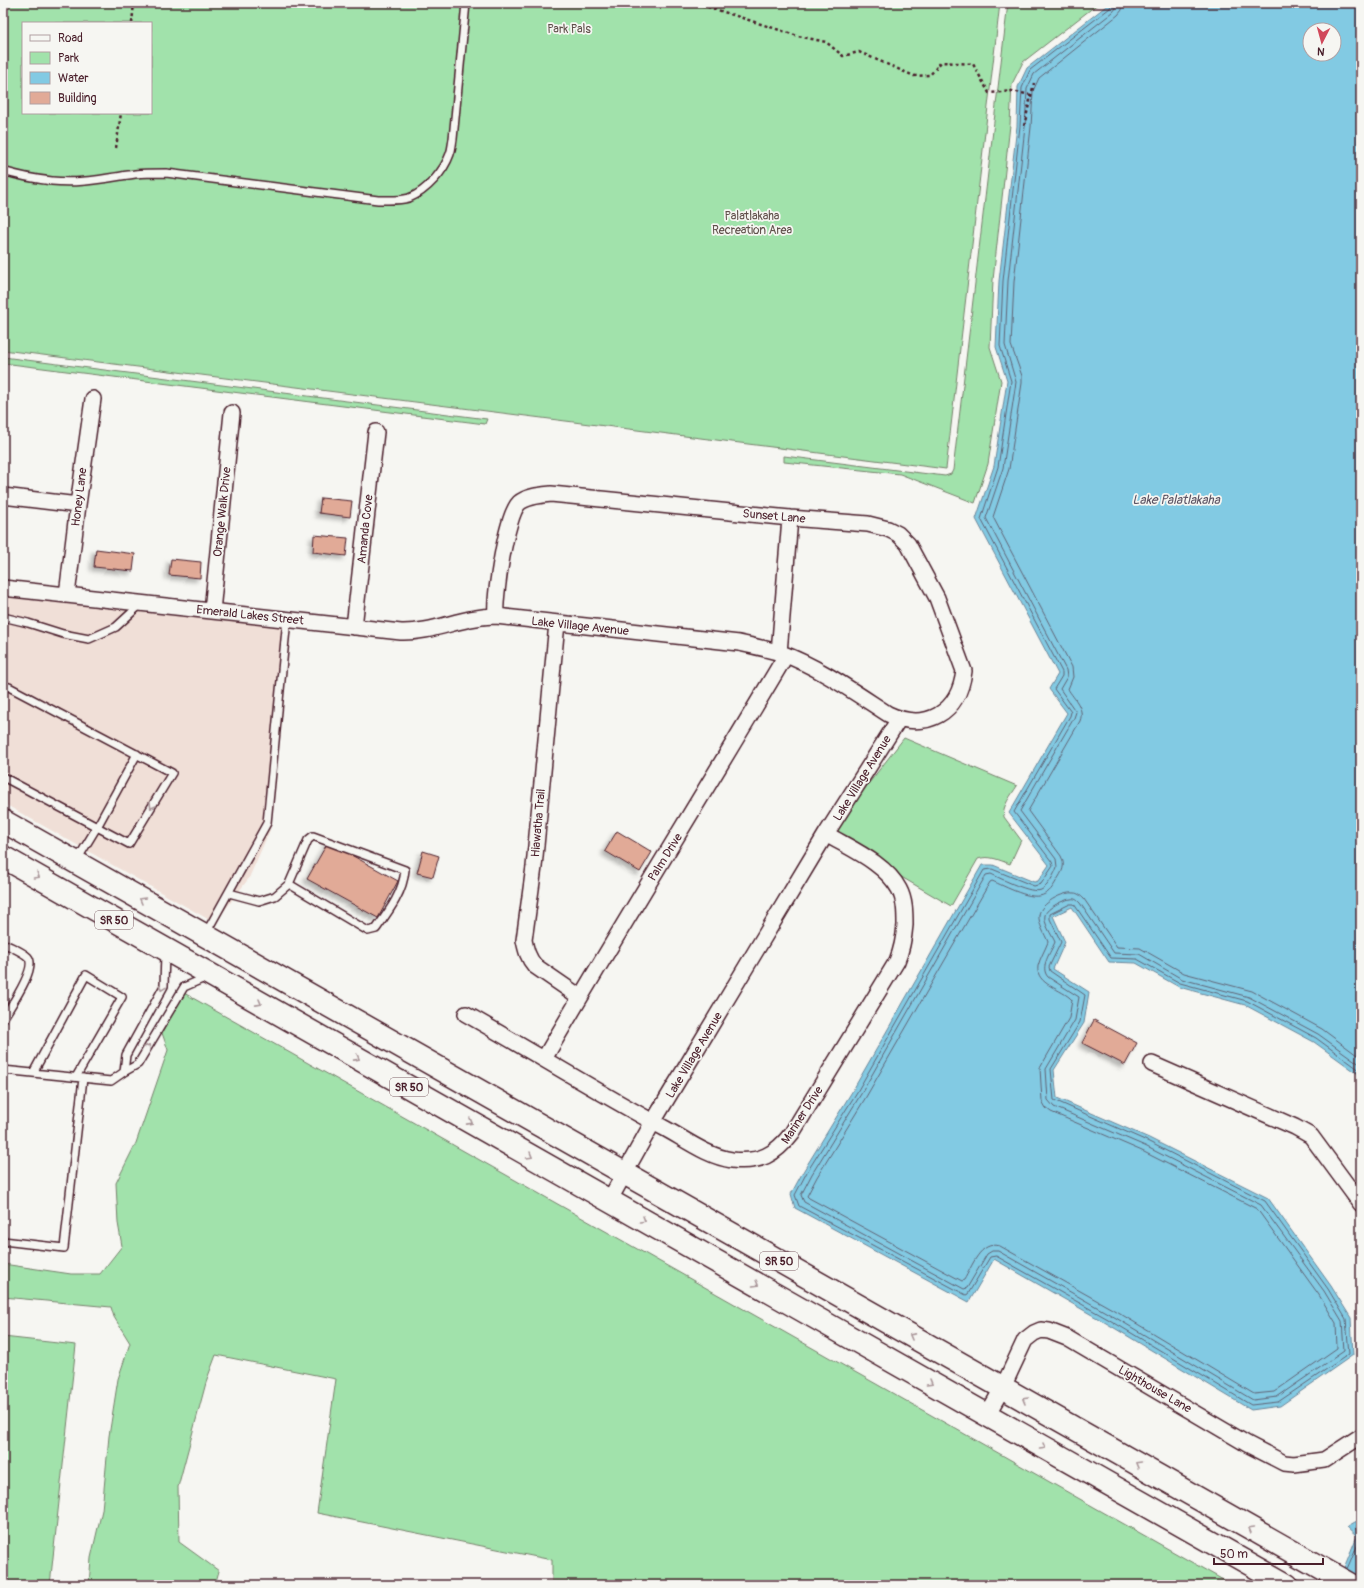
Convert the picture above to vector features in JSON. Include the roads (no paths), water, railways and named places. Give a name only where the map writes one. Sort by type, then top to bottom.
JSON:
[{"type":"highway","name":"SR 50","points":[[3,821],[1351,1585]]},
{"type":"highway","name":"SR 50","points":[[3,857],[1287,1585]]},
{"type":"street","name":"Honey Lane","points":[[67,595],[93,399]]},
{"type":"street","name":"Orange Walk Drive","points":[[212,611],[232,413]]},
{"type":"street","name":"Amanda Cove","points":[[354,627],[376,432]]},
{"type":"street","name":"Sunset Lane","points":[[496,616],[498,587],[508,529],[512,515],[518,504],[524,499],[540,495],[551,494],[790,518],[868,524],[888,528],[898,534],[908,544],[936,598],[964,671],[963,683],[948,709],[940,715],[925,721],[911,722],[899,719]]},
{"type":"street","points":[[3,496],[78,505]]},
{"type":"street","name":"Palm Drive","points":[[544,1059],[580,997],[695,809],[783,654],[790,518]]},
{"type":"street","name":"Emerald Lakes Street","points":[[3,588],[354,627],[413,632],[425,631],[464,619],[496,616]]},
{"type":"street","name":"Lake Village Avenue","points":[[496,616],[739,643],[783,654],[816,670],[888,714],[899,719],[826,834],[653,1122],[609,1201]]},
{"type":"street","name":"Hiawatha Trail","points":[[557,623],[534,867],[524,940],[530,960],[535,966],[580,997]]},
{"type":"street","name":"Mariner Drive","points":[[466,1014],[653,1122],[714,1155],[730,1160],[745,1161],[759,1160],[771,1154],[782,1145],[792,1133],[897,961],[904,937],[905,917],[903,900],[899,888],[888,875],[875,864],[826,834]]},
{"type":"street","points":[[1152,1064],[1295,1127],[1311,1136],[1361,1204]]},
{"type":"street","name":"Lighthouse Lane","points":[[987,1415],[1003,1387],[1025,1340],[1034,1332],[1041,1330],[1049,1331],[1067,1338],[1247,1444],[1284,1463],[1294,1464],[1324,1460],[1361,1436]]},
{"type":"lane","points":[[3,171],[39,179],[67,181],[112,178],[135,174],[166,173],[378,200],[408,198],[420,192],[433,181],[444,167],[450,154],[453,139],[466,3]]},
{"type":"lane","points":[[3,617],[63,634],[89,639],[116,628],[142,603]]},
{"type":"lane","points":[[204,935],[267,823],[287,619]]},
{"type":"lane","points":[[3,686],[9,687],[172,773],[129,844],[3,777]]},
{"type":"lane","points":[[75,862],[97,827],[137,754]]},
{"type":"lane","points":[[229,893],[259,901],[275,896],[289,884],[308,840],[313,836],[405,870],[404,882],[392,907],[376,929],[368,930],[289,884]]},
{"type":"lane","points":[[3,943],[28,958],[30,963],[28,975],[3,1019]]},
{"type":"lane","points":[[124,1072],[126,1055],[164,986],[165,949]]},
{"type":"lane","points":[[3,1241],[64,1248],[80,1078],[122,997],[86,975],[33,1073]]},
{"type":"lane","points":[[3,1070],[111,1081],[138,1064],[184,987],[211,975]]},
{"type":"water","name":"Lake Palatlakaha","points":[[1110,3],[1361,3],[1361,1076],[1314,1042],[1245,1005],[1179,987],[1136,963],[1109,962],[1072,907],[1053,916],[1065,942],[1053,969],[1089,992],[1084,1023],[1054,1070],[1057,1098],[1149,1138],[1268,1198],[1331,1286],[1351,1318],[1353,1355],[1280,1406],[1251,1410],[1106,1323],[994,1259],[969,1302],[795,1208],[791,1194],[853,1090],[982,865],[993,865],[1034,882],[1038,881],[1049,865],[1009,813],[1067,713],[1049,689],[1058,674],[976,519],[994,466],[1007,381],[996,347],[999,281],[1017,126],[1018,87],[1027,68]]},
{"type":"water","points":[[1361,1519],[1361,1585],[1337,1585],[1357,1536],[1347,1527]]},
{"type":"park label","name":"Park Pals","points":[[569,29]]},
{"type":"park label","name":"Palatlakaha Recreation Area","points":[[752,223]]}]
